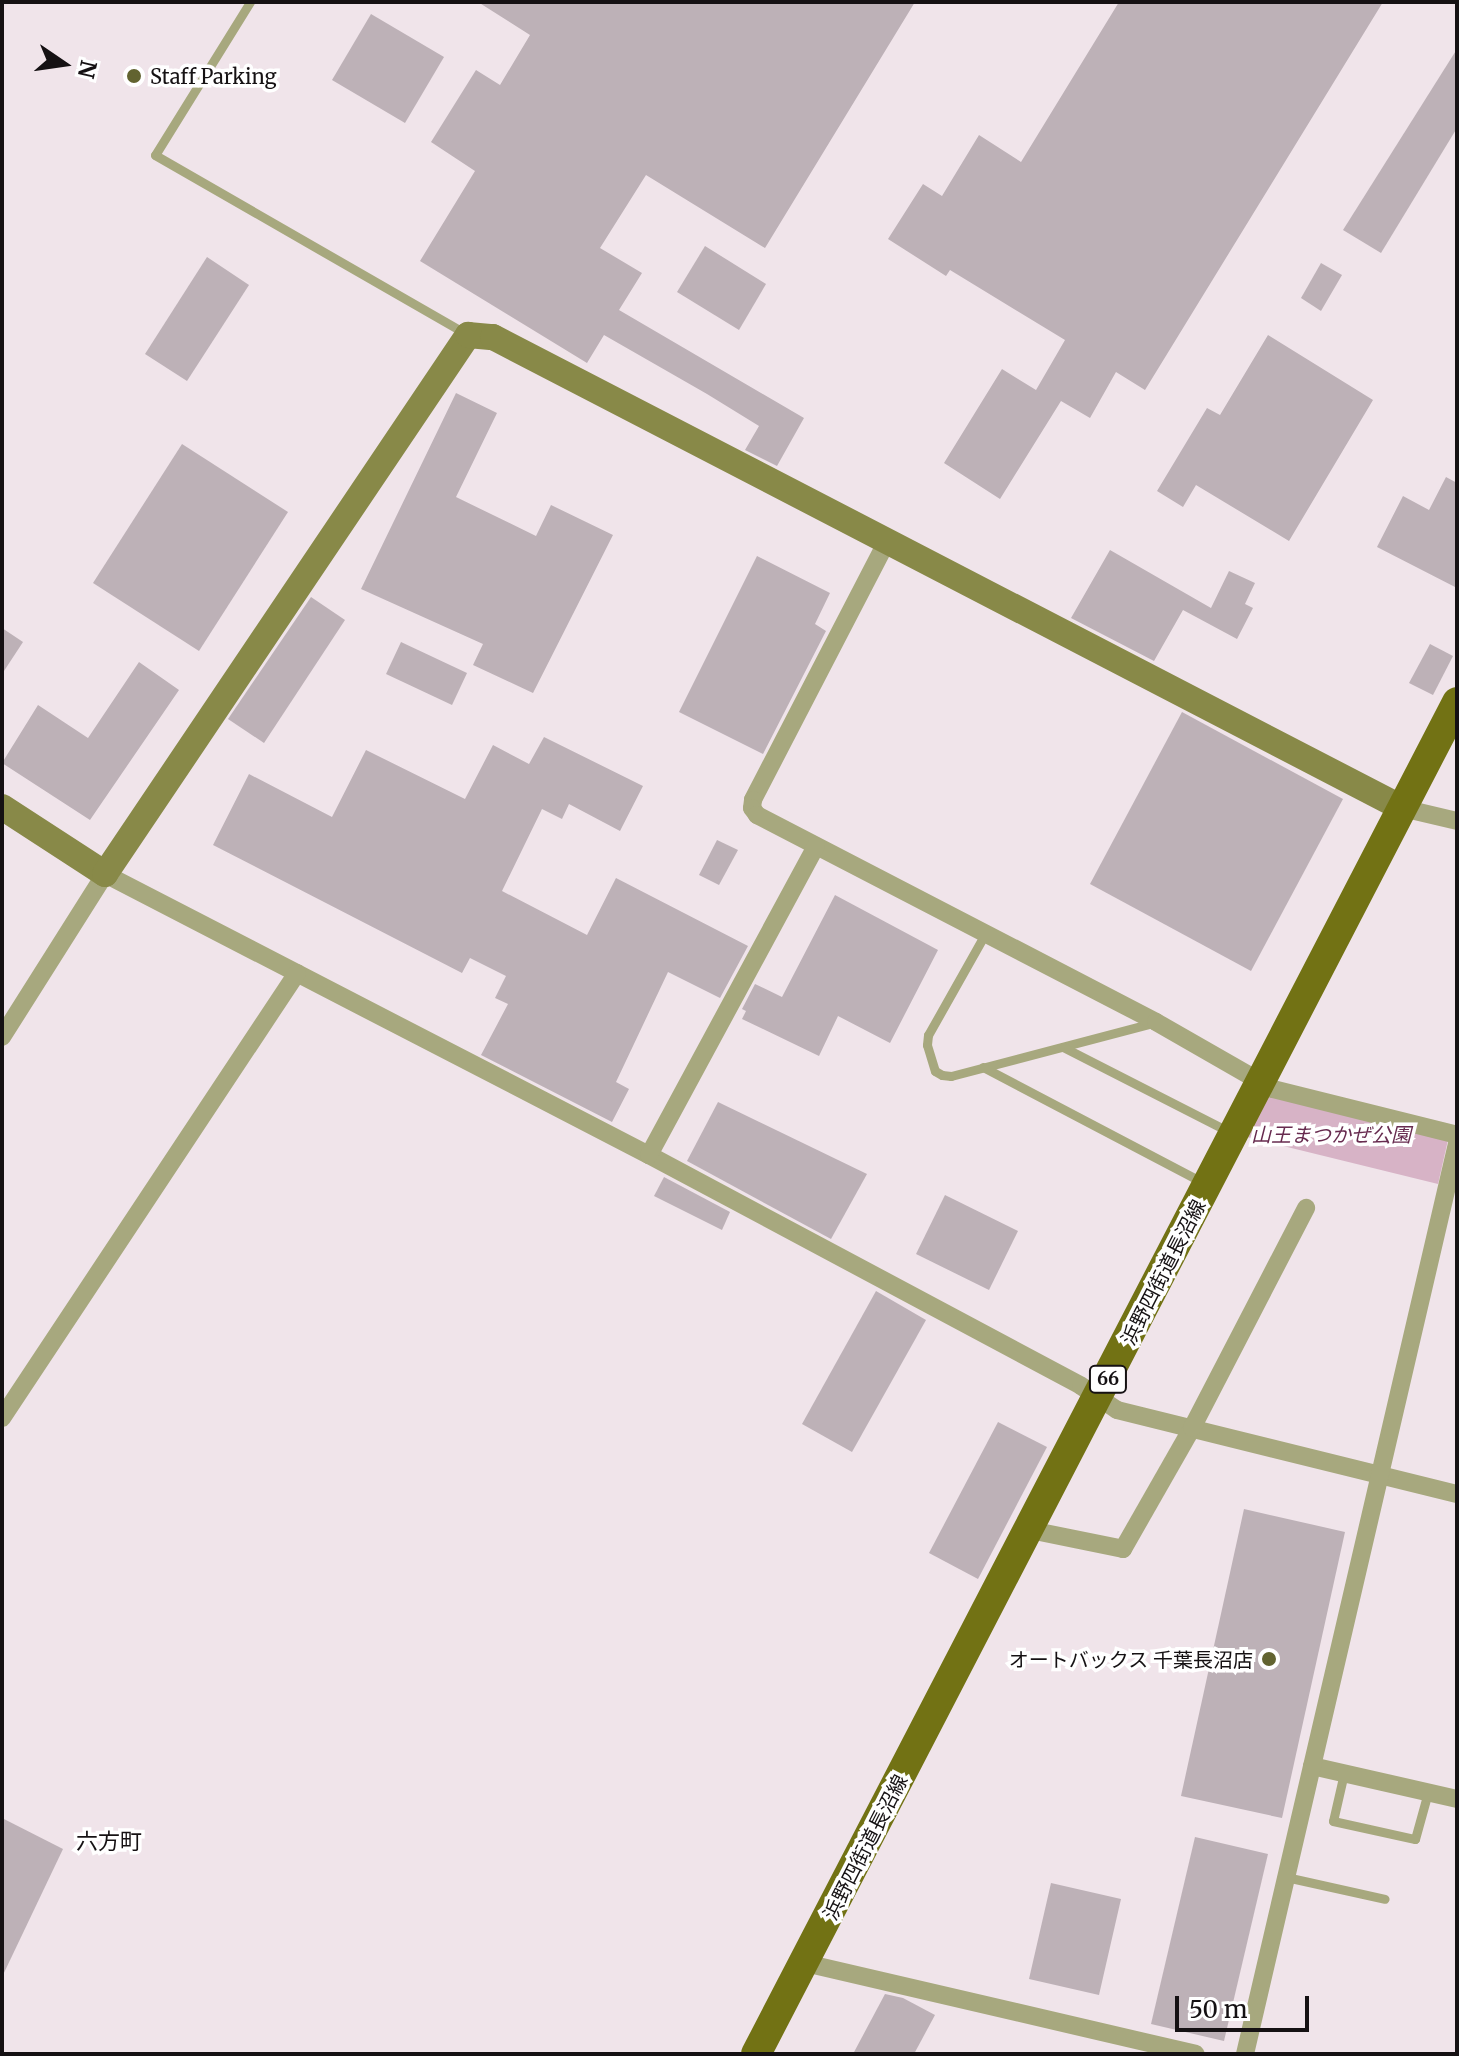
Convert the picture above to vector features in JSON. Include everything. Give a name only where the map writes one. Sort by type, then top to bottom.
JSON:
[{"type":"main road","name":"浜野四街道長沼線","points":[[756,2054],[1457,702]]},
{"type":"street","points":[[2,1037],[105,874],[468,335],[493,337],[1402,808],[1457,821]]},
{"type":"street","points":[[886,543],[753,800],[752,808],[757,815],[1156,1022],[1273,1089],[1457,1135]]},
{"type":"street","points":[[2,807],[105,874],[649,1155],[1081,1386],[1097,1400],[1117,1410],[1457,1494]]},
{"type":"street","points":[[649,1155],[816,846]]},
{"type":"street","points":[[2,1418],[297,973]]},
{"type":"street","points":[[1245,2054],[1457,1144]]},
{"type":"street","points":[[1030,1530],[1123,1549],[1192,1428],[1306,1208]]},
{"type":"street","points":[[1312,1766],[1457,1799]]},
{"type":"street","points":[[805,1963],[1196,2054]]},
{"type":"lane","points":[[250,2],[155,155],[468,335]]},
{"type":"lane","points":[[985,934],[928,1035],[927,1045],[935,1071],[942,1075],[1156,1022]]},
{"type":"lane","points":[[1063,1047],[1233,1133]]},
{"type":"lane","points":[[983,1067],[1207,1184]]},
{"type":"lane","points":[[1344,1773],[1333,1821],[1415,1839],[1428,1792]]},
{"type":"lane","points":[[1286,1877],[1385,1899]]},
{"type":"green space","name":"山王まつかぜ公園","points":[[1265,1095],[1448,1140],[1438,1184],[1243,1136]]},
{"type":"building","points":[[478,2],[915,2],[765,248],[646,175],[600,248],[642,273],[619,310],[804,418],[777,466],[745,450],[759,426],[707,394],[604,335],[587,363],[420,261],[475,171],[431,142],[476,70],[500,85],[530,35]]},
{"type":"building","points":[[1119,2],[1383,2],[1145,390],[1116,372],[1090,418],[1061,401],[1000,499],[944,463],[1002,369],[1036,390],[1065,340],[950,270],[946,276],[888,239],[923,184],[942,196],[979,135],[1021,162]]},
{"type":"building","points":[[371,14],[444,57],[405,123],[332,80]]},
{"type":"building","points":[[1457,49],[1457,128],[1381,253],[1343,230]]},
{"type":"building","points":[[705,246],[766,284],[739,330],[677,292]]},
{"type":"building","points":[[207,257],[249,285],[187,381],[145,354]]},
{"type":"building","points":[[1321,263],[1342,275],[1321,311],[1301,298]]},
{"type":"building","points":[[1268,335],[1373,400],[1289,541],[1196,485],[1183,507],[1157,491],[1207,408],[1220,415]]},
{"type":"building","points":[[456,393],[497,413],[456,497],[536,536],[551,505],[613,535],[533,693],[473,665],[483,644],[361,589]]},
{"type":"building","points":[[182,444],[288,512],[199,651],[93,583]]},
{"type":"building","points":[[1446,477],[1457,483],[1457,588],[1377,547],[1403,496],[1429,510]]},
{"type":"building","points":[[1110,550],[1211,608],[1229,571],[1255,583],[1245,604],[1253,608],[1237,639],[1183,610],[1154,661],[1071,618]]},
{"type":"building","points":[[757,556],[830,593],[815,624],[826,631],[763,754],[679,712]]},
{"type":"building","points":[[311,597],[345,620],[264,743],[228,719]]},
{"type":"building","points":[[2,628],[23,642],[2,674]]},
{"type":"building","points":[[401,642],[467,673],[452,705],[386,674]]},
{"type":"building","points":[[1430,644],[1453,656],[1433,695],[1409,683]]},
{"type":"building","points":[[139,662],[179,690],[90,820],[2,763],[38,705],[88,738]]},
{"type":"building","points":[[1182,712],[1343,799],[1251,971],[1090,884]]},
{"type":"building","points":[[544,737],[643,786],[620,831],[569,804],[562,819],[542,809],[502,891],[587,935],[616,878],[748,946],[720,998],[668,972],[616,1082],[629,1089],[612,1122],[481,1055],[508,1004],[495,998],[506,976],[470,958],[462,973],[213,845],[249,774],[332,817],[366,750],[465,799],[493,745],[529,764]]},
{"type":"building","points":[[717,840],[738,850],[719,885],[699,875]]},
{"type":"building","points":[[835,895],[938,950],[890,1043],[838,1016],[819,1056],[742,1019],[746,1011],[742,1009],[755,984],[782,997]]},
{"type":"building","points":[[718,1102],[867,1174],[831,1239],[687,1161]]},
{"type":"building","points":[[664,1177],[730,1212],[722,1230],[654,1196]]},
{"type":"building","points":[[945,1195],[1018,1231],[989,1290],[916,1254]]},
{"type":"building","points":[[876,1291],[926,1320],[852,1452],[802,1424]]},
{"type":"building","points":[[998,1422],[1047,1447],[978,1579],[929,1553]]},
{"type":"building","points":[[1244,1509],[1345,1532],[1282,1818],[1181,1796]]},
{"type":"building","points":[[2,1818],[63,1849],[2,1977]]},
{"type":"building","points":[[1195,1837],[1268,1854],[1224,2041],[1151,2024]]},
{"type":"building","points":[[1051,1883],[1121,1899],[1099,1995],[1029,1979]]},
{"type":"building","points":[[885,1994],[903,1998],[935,2015],[914,2054],[853,2054]]},
{"type":"place","name":"Staff Parking","points":[[134,76]]},
{"type":"place","name":"オートバックス 千葉長沼店","points":[[1269,1659]]},
{"type":"district","name":"六方町","points":[[109,1842]]}]
